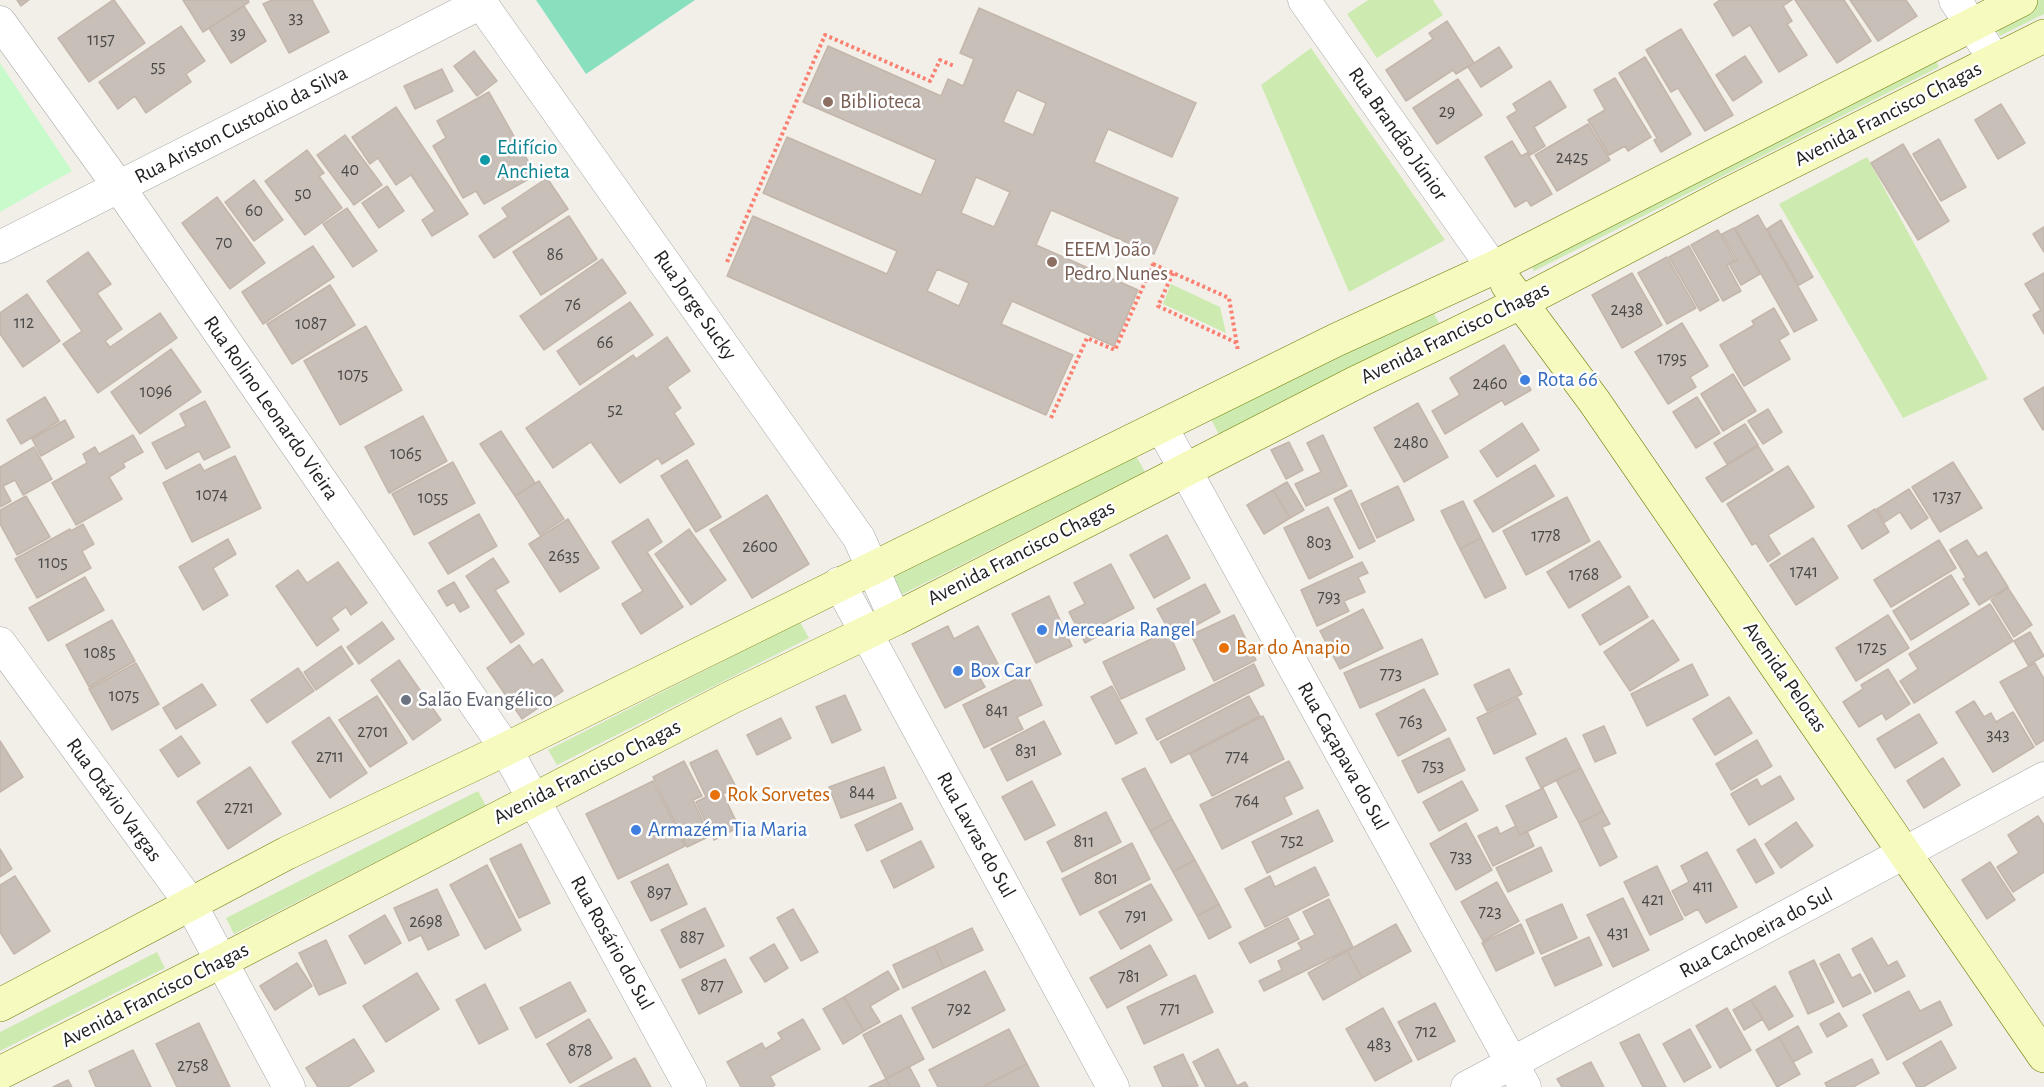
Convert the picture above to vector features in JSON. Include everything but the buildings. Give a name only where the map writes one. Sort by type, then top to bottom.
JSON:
[{"type":"main road","name":"Avenida Francisco Chagas","points":[[0,1005],[287,853],[506,749],[1336,340],[1493,268],[1963,12],[2021,0]]},
{"type":"main road","name":"Avenida Francisco Chagas","points":[[0,1073],[222,961],[730,698],[895,619],[1359,381],[1522,302],[1726,195],[2044,36]]},
{"type":"main road","name":"Avenida Pelotas","points":[[1493,268],[1522,302],[1594,401],[2044,1056]]},
{"type":"street","name":"Rua Brandão Júnior","points":[[1304,0],[1493,268]]},
{"type":"street","name":"Rua Ariston Custodio da Silva","points":[[0,247],[480,2]]},
{"type":"street","name":"Rua Jorge Sucky","points":[[480,2],[852,528],[873,567],[895,619]]},
{"type":"street","points":[[1963,12],[1995,60]]},
{"type":"street","name":"Rua Rolino Leonardo Vieira","points":[[0,22],[119,187],[506,749],[533,800]]},
{"type":"street","name":"Rua Caçapava do Sul","points":[[1161,426],[1519,1075]]},
{"type":"street","name":"Rua Lavras do Sul","points":[[839,583],[1113,1087]]},
{"type":"street","name":"Rua Otávio Vargas","points":[[0,643],[190,903],[289,1087]]},
{"type":"street","name":"Rua Cachoeira do Sul","points":[[1467,1087],[1519,1075],[1906,852],[2044,778]]},
{"type":"street","name":"Rua Rosário do Sul","points":[[533,800],[690,1087]]},
{"type":"path","points":[[727,262],[825,35],[930,81],[940,60],[954,66]]},
{"type":"path","points":[[1051,418],[1087,338],[1115,350],[1151,263],[1229,298],[1238,351]]},
{"type":"path","points":[[1173,273],[1158,306],[1237,343]]},
{"type":"green space","points":[[536,0],[695,0],[586,74]]},
{"type":"green space","points":[[1368,0],[1433,0],[1443,15],[1377,58],[1347,14]]},
{"type":"green space","points":[[2033,0],[2044,0],[2044,14],[2000,36],[1992,21]]},
{"type":"green space","points":[[1311,48],[1445,240],[1349,292],[1261,85]]},
{"type":"green space","points":[[1932,53],[1939,67],[1534,271],[1527,257]]},
{"type":"green space","points":[[0,63],[72,171],[0,212]]},
{"type":"green space","points":[[1867,157],[1988,379],[1903,418],[1779,204]]},
{"type":"green space","points":[[1171,284],[1220,307],[1226,333],[1163,304]]},
{"type":"green space","points":[[1430,306],[1439,323],[1219,435],[1210,417]]},
{"type":"green space","points":[[1135,454],[1145,472],[893,599],[884,581]]},
{"type":"green space","points":[[800,622],[809,638],[557,765],[548,750]]},
{"type":"green space","points":[[478,791],[486,806],[234,934],[226,918]]},
{"type":"green space","points":[[157,952],[165,968],[0,1051],[0,1032]]},
{"type":"place","name":"Biblioteca","points":[[828,102]]},
{"type":"place","name":"Edifício Anchieta","points":[[485,160]]},
{"type":"place","name":"EEEM João Pedro Nunes","points":[[1052,262]]},
{"type":"place","name":"Rota 66","points":[[1525,380]]},
{"type":"place","name":"Mercearia Rangel","points":[[1042,630]]},
{"type":"place","name":"Bar do Anapio","points":[[1224,648]]},
{"type":"place","name":"Box Car","points":[[958,671]]},
{"type":"place","name":"Salão Evangélico","points":[[406,700]]},
{"type":"place","name":"Rok Sorvetes","points":[[715,795]]},
{"type":"place","name":"Armazém Tia Maria","points":[[636,830]]}]
